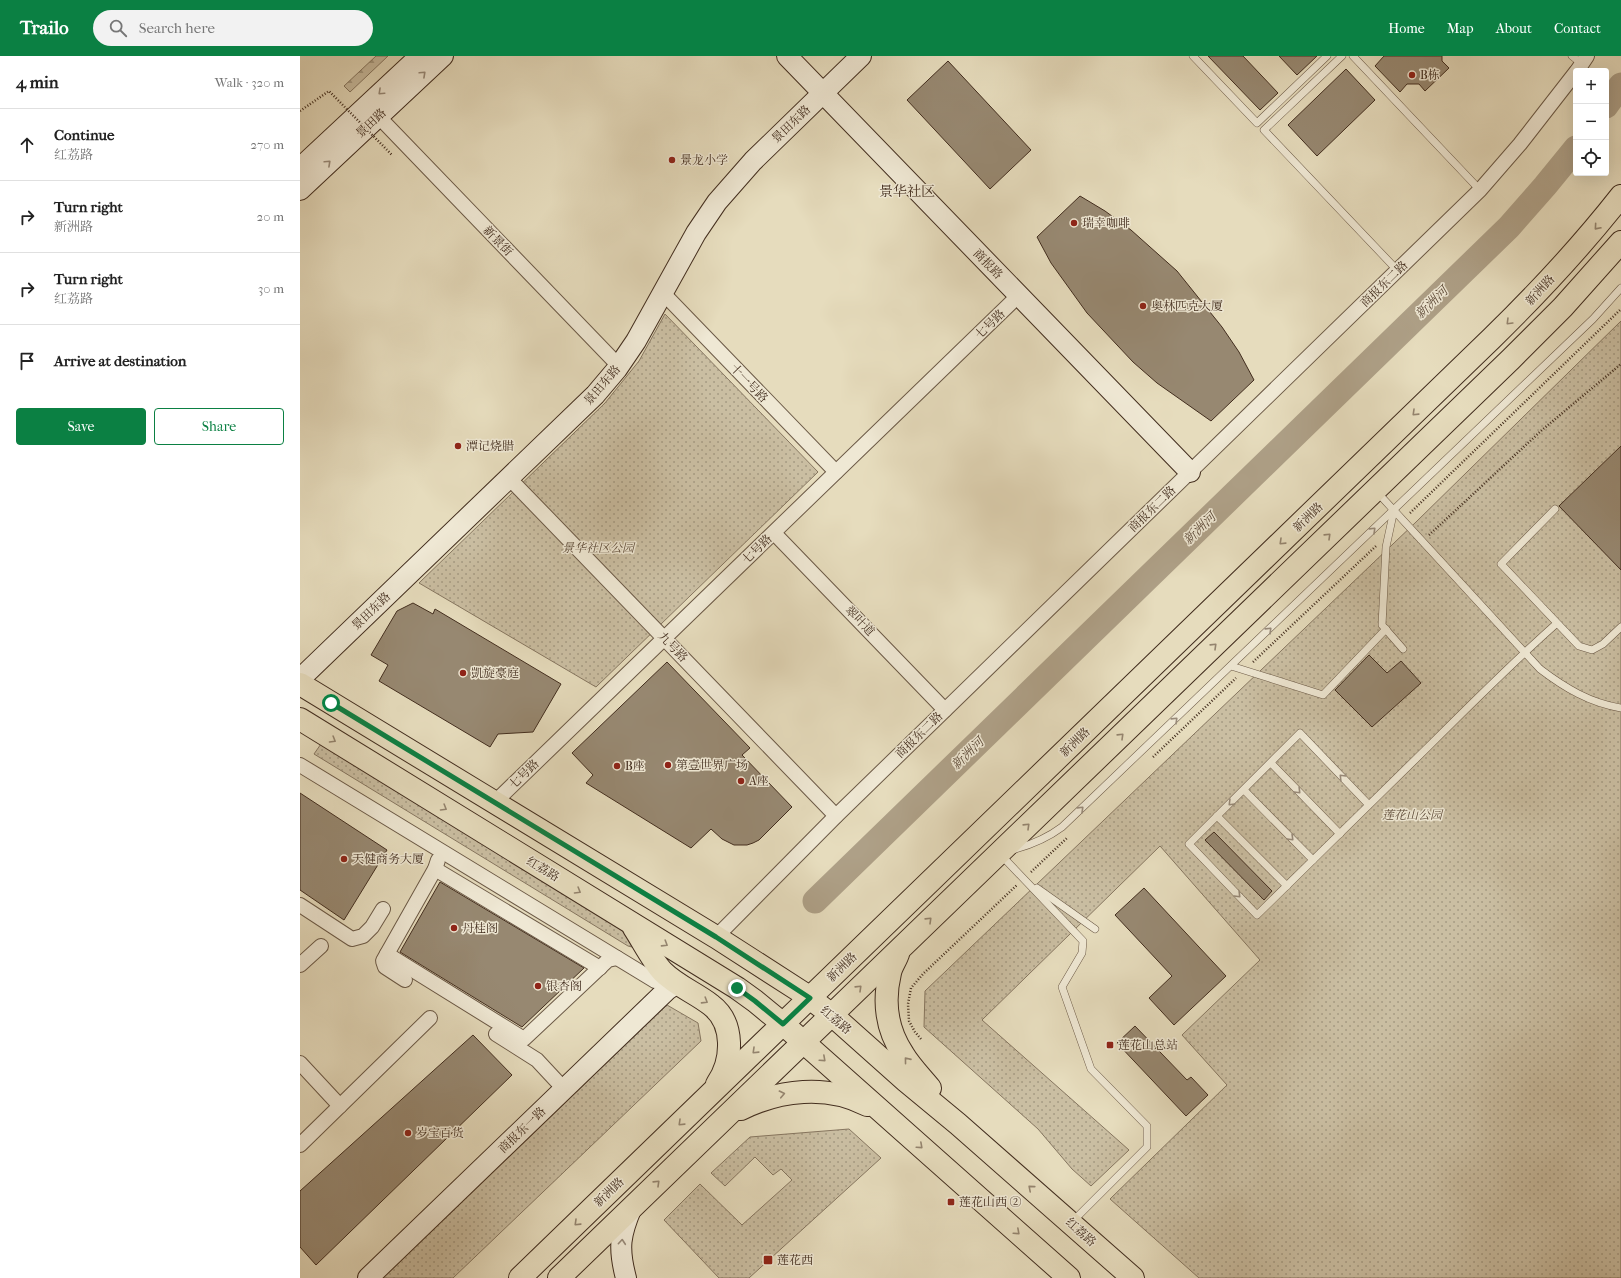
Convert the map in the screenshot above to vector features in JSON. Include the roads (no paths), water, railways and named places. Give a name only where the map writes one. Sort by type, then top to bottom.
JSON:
[{"type":"main road","name":"新洲路","points":[[520,1278],[1543,288],[1599,224],[1621,196]]},
{"type":"main road","points":[[559,1278],[1511,359],[1563,307],[1621,242]]},
{"type":"main road","name":"红荔路","points":[[300,684],[716,937],[810,998],[832,1015],[906,1081],[958,1124],[1133,1278]]},
{"type":"main road","name":"红荔路","points":[[300,719],[737,988],[755,1001],[783,1024],[1069,1278]]},
{"type":"main road","points":[[632,923],[664,979],[712,1006],[722,1017],[728,1033],[729,1049],[726,1066],[709,1096]]},
{"type":"main road","points":[[901,947],[890,972],[886,995],[887,1018],[891,1030],[903,1054],[958,1124]]},
{"type":"main road","points":[[721,1122],[741,1109],[761,1100],[782,1094],[804,1091],[840,1095],[862,1102],[882,1112]]},
{"type":"street","name":"景田路","points":[[300,168],[420,56]]},
{"type":"street","name":"景田路","points":[[300,190],[442,56]]},
{"type":"street","name":"商报路","points":[[787,56],[1190,472]]},
{"type":"street","name":"景田东路","points":[[300,679],[595,395],[619,366],[636,341],[696,233],[721,197],[753,161],[862,56]]},
{"type":"street","name":"商报东二路","points":[[716,937],[836,816],[1480,190],[1520,144],[1579,64]]},
{"type":"street","name":"新景街","points":[[378,116],[619,366]]},
{"type":"street","name":"十一号路","points":[[663,293],[836,472]]},
{"type":"street","name":"七号路","points":[[495,802],[1018,296]]},
{"type":"street","name":"九号路","points":[[509,478],[836,816]]},
{"type":"street","name":"翠叶道","points":[[774,533],[945,710]]},
{"type":"street","points":[[300,765],[617,958],[664,979]]},
{"type":"street","points":[[405,980],[385,967],[383,961],[413,915],[435,869],[438,858],[435,848]]},
{"type":"street","points":[[435,869],[600,968]]},
{"type":"street","points":[[300,905],[352,939],[363,936],[372,927],[383,909]]},
{"type":"street","points":[[300,965],[321,946]]},
{"type":"street","points":[[387,954],[524,1039],[566,1087]]},
{"type":"street","points":[[524,1039],[608,960],[617,958]]},
{"type":"street","name":"商报东一路","points":[[368,1278],[667,990],[664,979]]},
{"type":"street","points":[[300,1145],[430,1018]]},
{"type":"street","points":[[496,1034],[537,1060],[566,1087]]},
{"type":"street","points":[[300,1063],[340,1106]]},
{"type":"street","points":[[626,1278],[622,1264],[621,1245],[623,1227],[632,1207]]},
{"type":"lane","points":[[1193,56],[1257,123],[1328,56]]},
{"type":"lane","points":[[1342,56],[1264,130],[1398,271]]},
{"type":"lane","points":[[1353,56],[1480,190]]},
{"type":"lane","points":[[1071,1223],[1147,1147],[1147,1126],[1091,1069],[1062,987],[1082,953],[1083,941],[999,853],[1033,844],[1062,828],[1593,319],[1621,288]]},
{"type":"lane","points":[[1375,490],[1540,669],[1570,690],[1599,703],[1621,708]]},
{"type":"lane","points":[[1555,509],[1501,564],[1556,624],[1579,646],[1592,650],[1603,644],[1621,627]]},
{"type":"lane","points":[[1394,510],[1386,547],[1382,625],[1404,648]]},
{"type":"lane","points":[[1369,805],[1300,734],[1189,844],[1257,915],[1340,834],[1524,652],[1556,624]]},
{"type":"lane","points":[[1231,666],[1322,696],[1386,629]]},
{"type":"lane","points":[[1271,763],[1340,834]]},
{"type":"lane","points":[[1244,790],[1313,860]]},
{"type":"lane","points":[[1217,816],[1287,886]]},
{"type":"lane","points":[[1024,879],[1095,929]]},
{"type":"waterway","name":"新洲河","points":[[1607,104],[1621,85]]},
{"type":"waterway","name":"新洲河","points":[[815,901],[1509,227],[1573,152]]},
{"type":"place","name":"B栋","points":[[1412,75]]},
{"type":"place","name":"景龙小学","points":[[672,160]]},
{"type":"place","name":"瑞幸咖啡","points":[[1074,223]]},
{"type":"place","name":"奥林匹克大厦","points":[[1143,306]]},
{"type":"place","name":"潭记烧腊","points":[[458,446]]},
{"type":"place","name":"凱旋豪庭","points":[[463,673]]},
{"type":"place","name":"第壹世界广场","points":[[668,765]]},
{"type":"place","name":"B座","points":[[617,766]]},
{"type":"place","name":"A座","points":[[741,781]]},
{"type":"place","name":"天健商务大厦","points":[[344,859]]},
{"type":"place","name":"丹桂阁","points":[[454,928]]},
{"type":"place","name":"银杏阁","points":[[538,986]]},
{"type":"place","name":"莲花山总站","points":[[1110,1045]]},
{"type":"place","name":"岁宝百货","points":[[408,1133]]},
{"type":"place","name":"莲花山西 ②","points":[[951,1202]]},
{"type":"place","name":"莲花西","points":[[768,1260]]},
{"type":"district","name":"景华社区","points":[[907,191]]},
{"type":"park label","name":"景华社区公园","points":[[598,548]]},
{"type":"park label","name":"莲花山公园","points":[[1412,815]]}]
